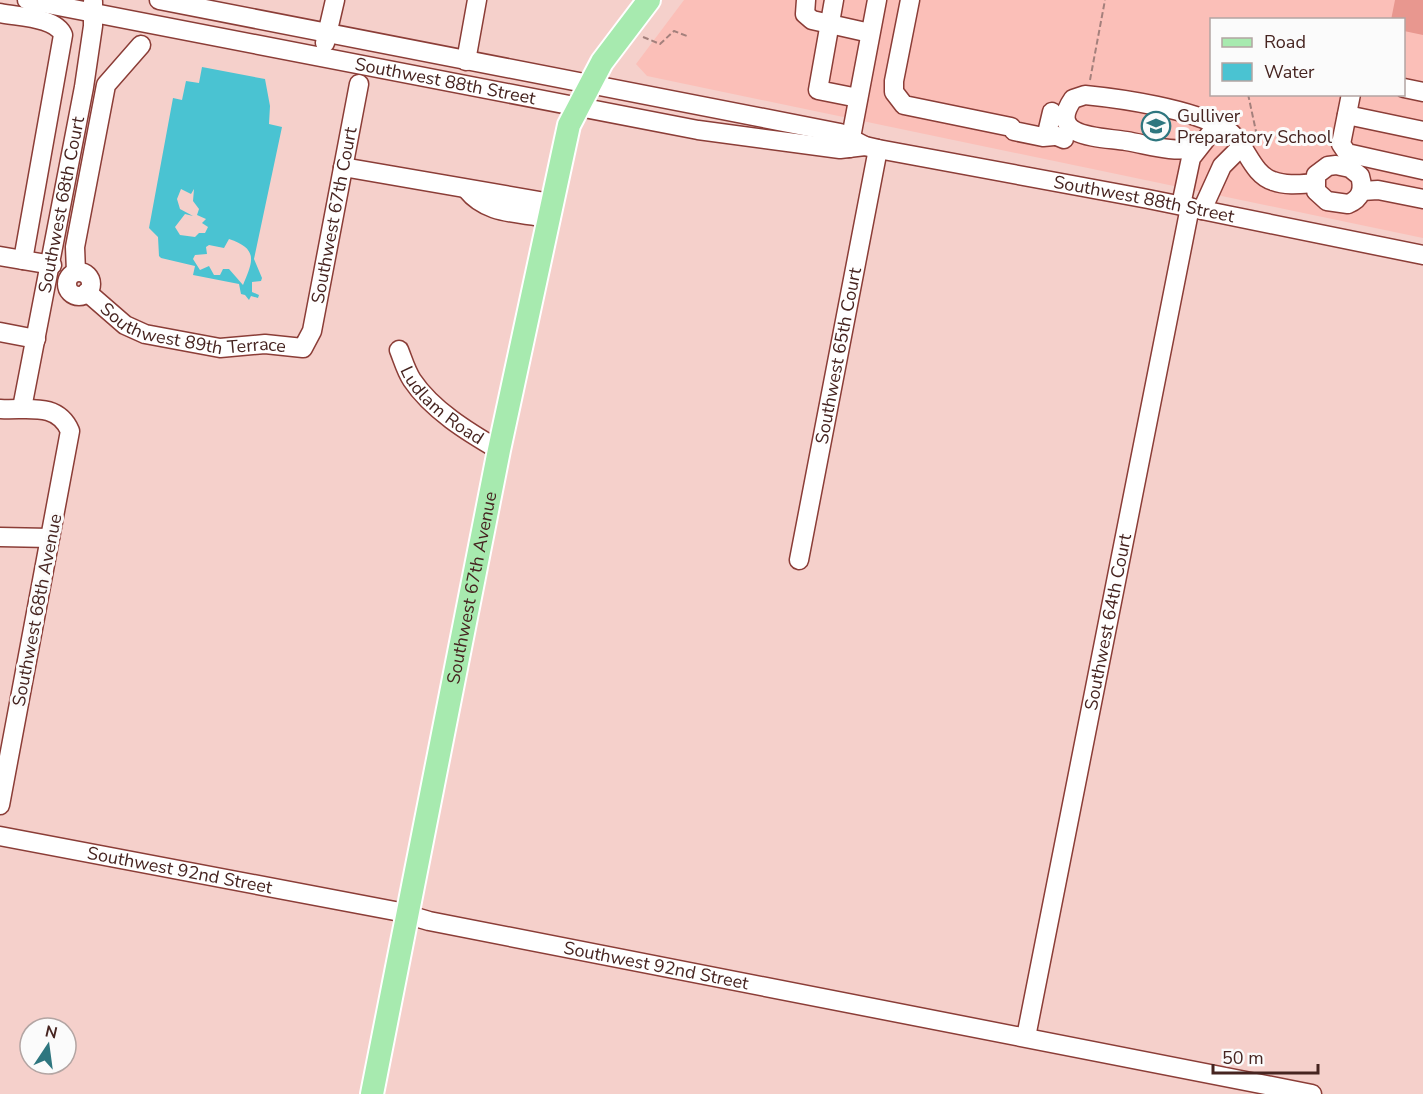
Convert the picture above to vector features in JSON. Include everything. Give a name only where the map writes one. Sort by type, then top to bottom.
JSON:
[{"type":"main road","points":[[588,86],[611,50],[649,0]]},
{"type":"main road","name":"Southwest 67th Avenue","points":[[372,1094],[499,450],[549,211],[569,125],[588,86]]},
{"type":"street","name":"Southwest 88th Street","points":[[27,0],[93,6],[320,56],[698,130],[861,146],[1191,207],[1423,255]]},
{"type":"street","name":"Southwest 88th Street","points":[[159,0],[239,8],[329,33],[588,86],[840,133],[861,146]]},
{"type":"street","points":[[320,56],[329,33],[335,0]]},
{"type":"street","points":[[466,61],[477,0]]},
{"type":"street","points":[[806,0],[805,14],[812,21],[870,33]]},
{"type":"street","points":[[834,0],[818,90],[858,98]]},
{"type":"street","name":"Southwest 65th Court","points":[[799,560],[861,146],[858,98],[877,0]]},
{"type":"street","points":[[910,0],[894,81],[894,92],[899,100],[910,108],[1011,127],[1085,95],[1101,97],[1184,113],[1217,125],[1248,142],[1257,167],[1272,181],[1283,184],[1314,183]]},
{"type":"street","name":"Southwest 68th Court","points":[[22,408],[52,265],[78,121],[93,6]]},
{"type":"street","points":[[0,14],[50,23],[61,30],[64,42],[23,260]]},
{"type":"street","points":[[46,293],[55,295],[79,292],[90,285],[89,278],[83,273],[76,272],[75,247],[106,86],[141,45]]},
{"type":"street","name":"Southwest 67th Court","points":[[306,345],[312,331],[359,84]]},
{"type":"street","points":[[1405,88],[1423,92]]},
{"type":"street","points":[[1351,96],[1341,144],[1345,159],[1360,176],[1362,191],[1353,202],[1334,204],[1321,197],[1314,183],[1316,175],[1328,166],[1345,159],[1423,170]]},
{"type":"street","points":[[1054,136],[1048,129],[1063,104]]},
{"type":"street","points":[[1063,104],[1066,120],[1072,129],[1084,136]]},
{"type":"street","points":[[51,115],[78,121]]},
{"type":"street","points":[[1347,115],[1423,131]]},
{"type":"street","points":[[1191,207],[1188,168],[1196,148],[1217,125]]},
{"type":"street","points":[[1011,127],[1014,131],[1043,137],[1054,136],[1063,139],[1084,136],[1172,150],[1196,148]]},
{"type":"street","points":[[1191,207],[1222,166],[1248,142]]},
{"type":"street","points":[[343,167],[467,190],[475,200],[487,207],[549,211]]},
{"type":"street","points":[[1362,191],[1378,190],[1423,199]]},
{"type":"street","name":"Southwest 64th Court","points":[[1026,1037],[1191,207]]},
{"type":"street","points":[[0,256],[52,265]]},
{"type":"street","name":"Southwest 89th Terrace","points":[[79,292],[125,326],[145,334],[220,348],[266,344],[298,349],[306,345]]},
{"type":"street","points":[[0,332],[36,339]]},
{"type":"street","name":"Ludlam Road","points":[[399,350],[410,378],[421,392],[462,426],[499,450]]},
{"type":"street","points":[[0,409],[22,408]]},
{"type":"street","name":"Southwest 68th Avenue","points":[[0,805],[70,431],[61,417],[39,409],[22,408]]},
{"type":"street","points":[[0,537],[50,538]]},
{"type":"street","name":"Southwest 92nd Street","points":[[0,836],[1312,1094]]},
{"type":"path","points":[[1089,85],[1106,0]]},
{"type":"path","points":[[643,37],[660,44],[674,31],[687,36]]},
{"type":"path","points":[[1248,96],[1257,138],[1248,142]]},
{"type":"shaded area","name":"Gulliver Preparatory School","points":[[684,0],[1423,0],[1423,238],[647,76],[636,64]]},
{"type":"shaded area","points":[[1395,0],[1423,0],[1423,35],[1405,31],[1405,18],[1391,18]]},
{"type":"water","points":[[202,67],[265,79],[270,106],[269,124],[282,127],[254,259],[262,278],[261,281],[252,282],[252,292],[259,295],[258,298],[251,296],[249,300],[241,294],[239,284],[193,275],[195,266],[161,258],[158,237],[149,228],[173,98],[182,100],[186,81],[199,83]],"holes":[[[181,189],[191,194],[194,189],[193,201],[199,209],[197,215],[206,219],[202,223],[208,227],[205,233],[199,233],[195,237],[180,235],[175,227],[185,214],[193,216],[180,209],[177,199]],[[229,239],[246,247],[251,258],[243,285],[229,269],[223,269],[220,275],[214,275],[209,266],[200,270],[193,259],[195,255],[207,254],[206,247],[209,245],[224,248]]]},
{"type":"place","name":"Gulliver Preparatory School","points":[[1156,126]]}]
